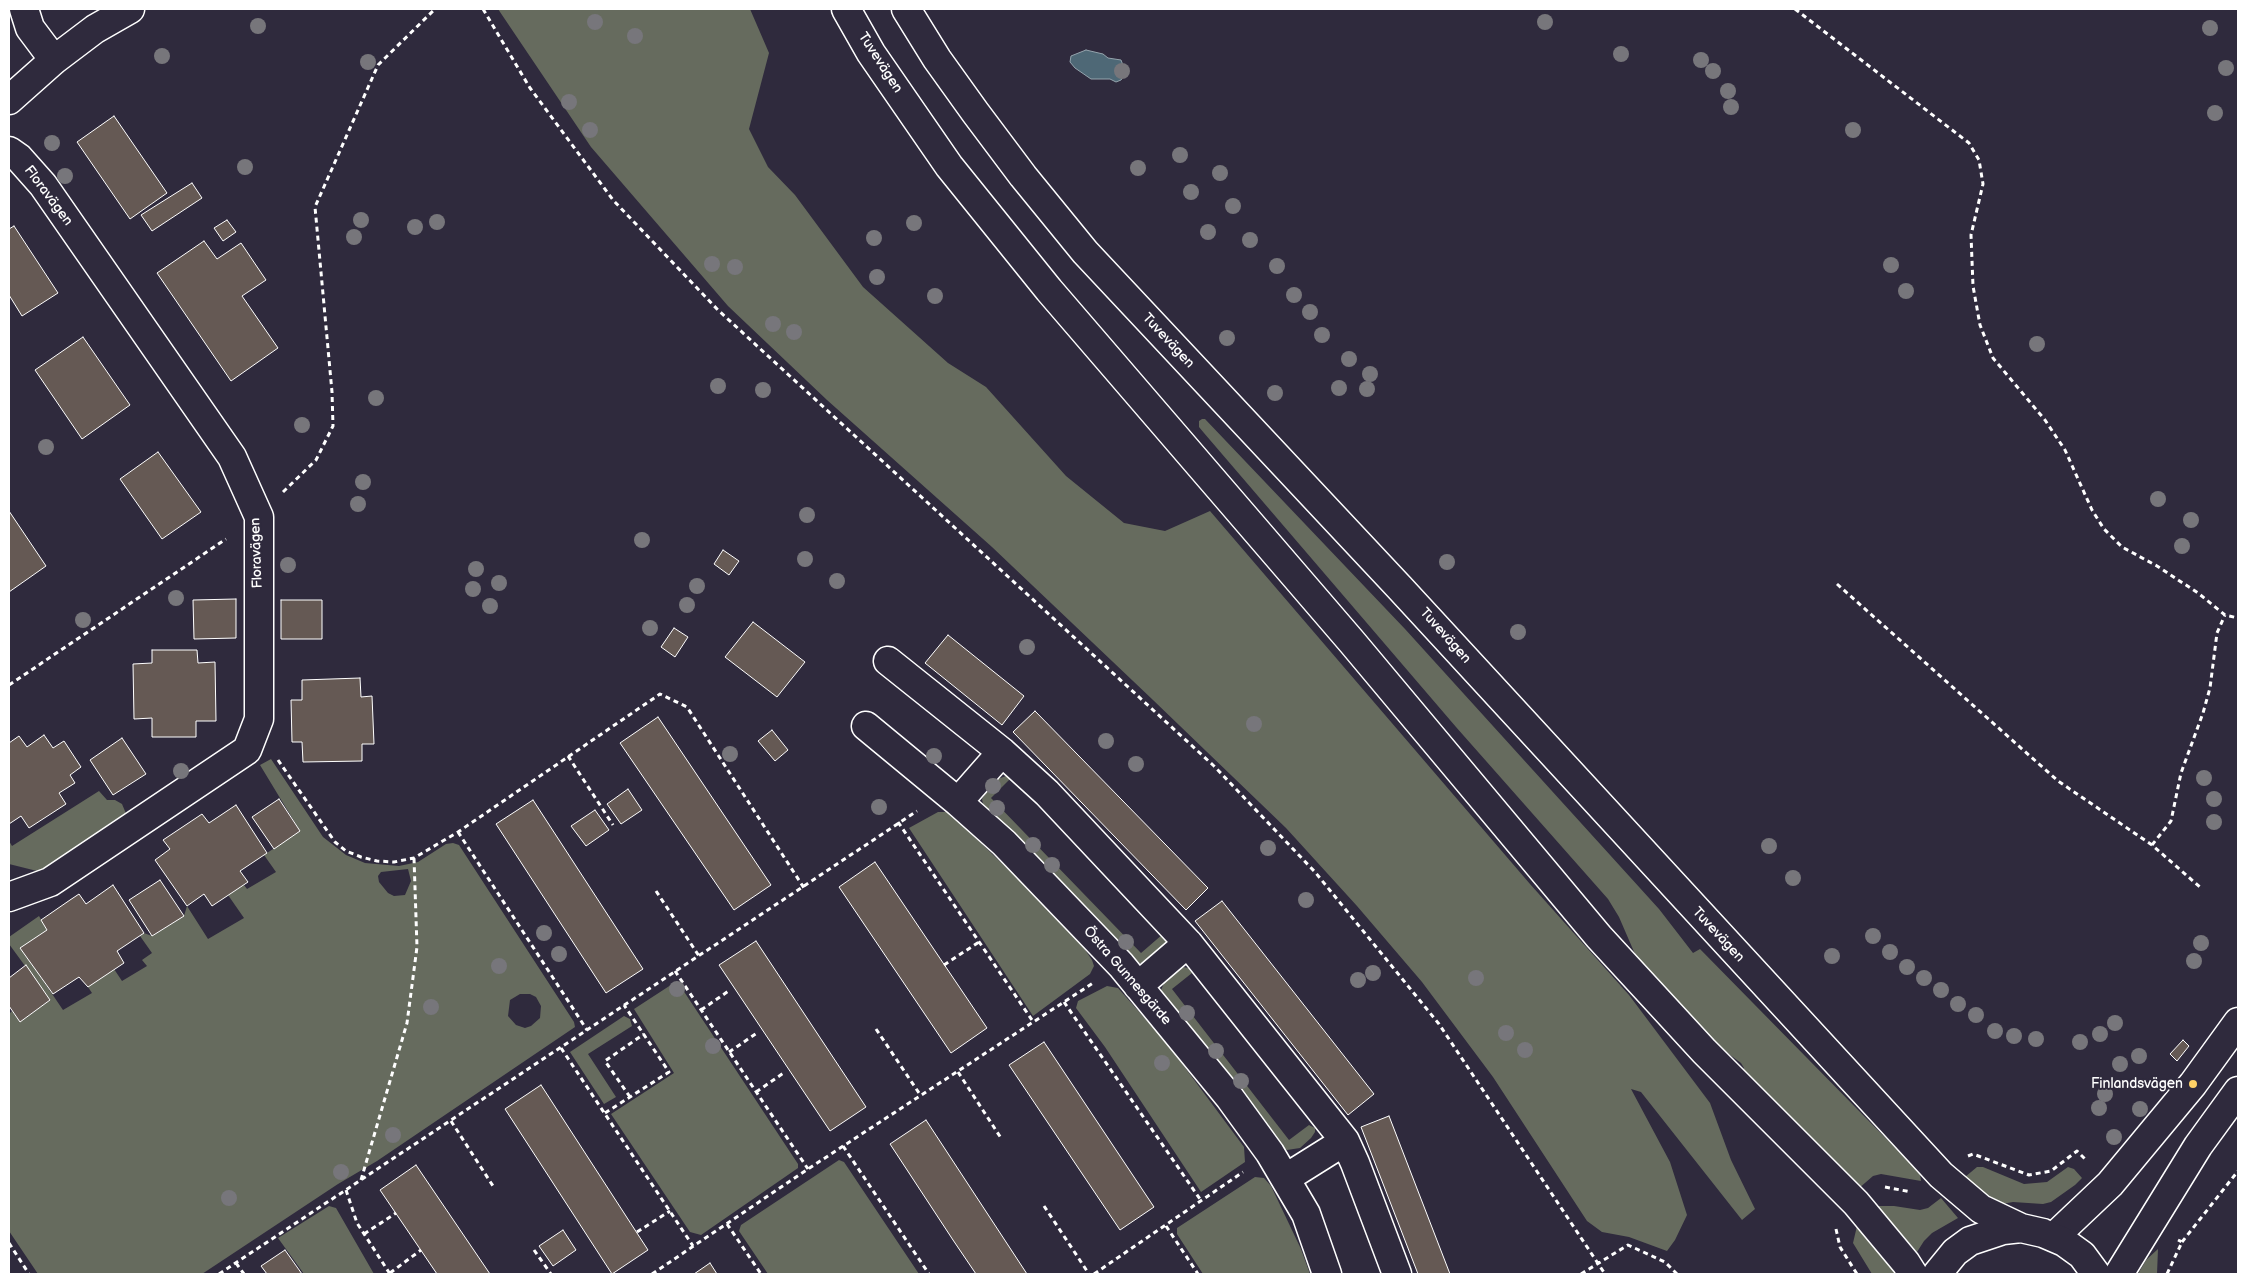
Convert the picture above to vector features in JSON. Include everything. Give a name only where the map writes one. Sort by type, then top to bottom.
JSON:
[{"type":"main road","points":[[24,9],[30,28],[54,60]]},
{"type":"main road","points":[[9,100],[54,60],[95,29],[130,9]]},
{"type":"main road","name":"Tuvevägen","points":[[846,9],[871,53],[949,166],[1049,290],[1358,650],[1599,937],[1704,1051],[1856,1203],[1913,1274]]},
{"type":"main road","name":"Tuvevägen","points":[[906,9],[937,59],[974,112],[1085,252],[1400,588],[1941,1175],[1981,1209],[2020,1228],[2054,1237],[2082,1255],[2096,1274]]},
{"type":"main road","name":"Floravägen","points":[[9,151],[19,158],[43,185],[232,457],[259,517],[258,719],[247,750],[50,882],[9,897]]},
{"type":"main road","points":[[888,661],[1002,752],[1046,793],[1188,943],[1344,1141],[1355,1163],[1398,1274]]},
{"type":"main road","name":"Östra Gunnesgärde","points":[[866,726],[1004,843],[1121,964],[1230,1098],[1270,1153],[1306,1214],[1327,1274]]},
{"type":"main road","points":[[950,796],[1002,752]]},
{"type":"main road","points":[[1138,986],[1188,943]]},
{"type":"main road","points":[[2054,1237],[2110,1184],[2193,1084],[2238,1022]]},
{"type":"main road","points":[[2119,1274],[2198,1146],[2238,1091]]},
{"type":"main road","points":[[1286,1178],[1344,1141]]},
{"type":"main road","name":"Tuvevägen","points":[[1937,1274],[1955,1252],[1970,1241],[2003,1230],[2020,1228]]},
{"type":"path","points":[[9,685],[259,517],[316,460],[332,426],[332,392],[315,207],[378,65],[435,9]]},
{"type":"path","points":[[483,9],[530,88],[613,200],[718,310],[1214,766],[1315,872],[1440,1024],[1605,1274]]},
{"type":"path","points":[[1795,9],[1968,143],[1978,160],[1983,184],[1971,235],[1973,286],[1980,325],[1993,358],[2045,420],[2064,450],[2092,510],[2104,529],[2122,547],[2157,566],[2198,593],[2225,615],[2238,618]]},
{"type":"path","points":[[1837,584],[2058,781],[2152,845],[2201,888]]},
{"type":"path","points":[[2152,845],[2171,821],[2180,773],[2203,713],[2210,688],[2217,633],[2225,615]]},
{"type":"path","points":[[253,737],[271,749],[335,842],[346,851],[377,861],[394,862],[414,858],[458,832],[660,694],[687,707],[804,888]]},
{"type":"path","points":[[568,756],[613,825]]},
{"type":"path","points":[[218,1274],[675,971],[804,888],[898,822],[932,802],[950,796]]},
{"type":"path","points":[[898,822],[1034,1023]]},
{"type":"path","points":[[458,832],[587,1030]]},
{"type":"path","points":[[361,1180],[407,1023],[417,947],[414,858]]},
{"type":"path","points":[[656,891],[699,956]]},
{"type":"path","points":[[944,965],[979,942]]},
{"type":"path","points":[[652,1274],[808,1169],[1034,1023],[1121,964]]},
{"type":"path","points":[[675,971],[808,1169]]},
{"type":"path","points":[[701,1010],[730,990]]},
{"type":"path","points":[[1064,1002],[1202,1202]]},
{"type":"path","points":[[605,1113],[668,1072],[624,1005]]},
{"type":"path","points":[[876,1030],[921,1096]]},
{"type":"path","points":[[729,1052],[757,1033]]},
{"type":"path","points":[[630,1097],[605,1061],[644,1034]]},
{"type":"path","points":[[561,1048],[693,1246]]},
{"type":"path","points":[[756,1092],[785,1072]]},
{"type":"path","points":[[958,1072],[1001,1138]]},
{"type":"path","points":[[451,1121],[493,1186]]},
{"type":"path","points":[[843,1146],[929,1274]]},
{"type":"path","points":[[1094,1274],[1202,1202],[1270,1153]]},
{"type":"path","points":[[2182,1242],[2238,1171]]},
{"type":"path","points":[[346,1190],[357,1222],[390,1274],[421,1250]]},
{"type":"path","points":[[1044,1206],[1089,1274]]},
{"type":"path","points":[[637,1232],[670,1211]]},
{"type":"path","points":[[364,1234],[396,1213]]},
{"type":"path","points":[[727,1224],[761,1274]]},
{"type":"path","points":[[1166,1226],[1198,1274]]},
{"type":"path","points":[[9,1243],[30,1274]]},
{"type":"path","points":[[1581,1274],[1628,1245],[1665,1262],[1676,1274]]},
{"type":"path","points":[[534,1250],[551,1274]]},
{"type":"path","points":[[236,1263],[244,1274]]},
{"type":"green space","points":[[498,9],[750,9],[769,53],[749,129],[768,167],[795,195],[863,287],[948,363],[986,387],[1066,476],[1124,523],[1165,531],[1210,511],[1530,884],[1629,995],[1710,1103],[1731,1160],[1755,1209],[1742,1220],[1641,1092],[1631,1089],[1670,1162],[1687,1215],[1675,1240],[1667,1251],[1629,1237],[1602,1232],[1587,1221],[1493,1077],[1422,982],[1357,906],[1286,828],[1153,700],[992,547],[827,400],[728,306],[591,147]]},
{"type":"green space","points":[[1205,419],[1405,629],[1659,909],[1693,953],[1700,949],[1915,1168],[1920,1174],[1921,1181],[1881,1174],[1873,1176],[1858,1189],[1741,1073],[1744,1068],[1741,1063],[1703,1035],[1638,961],[1619,917],[1608,899],[1456,727],[1204,433],[1199,427],[1199,421]]},
{"type":"green space","points":[[271,759],[323,837],[346,855],[365,863],[399,866],[418,862],[446,844],[453,843],[459,845],[574,1022],[575,1027],[377,1161],[338,1184],[202,1274],[38,1274],[9,1231],[9,1014],[12,1011],[20,1022],[50,1000],[9,944],[9,937],[39,916],[47,930],[21,948],[63,1010],[92,993],[88,987],[114,969],[122,981],[147,966],[142,960],[152,953],[140,936],[144,933],[152,936],[184,916],[187,906],[208,939],[244,918],[228,895],[244,885],[247,889],[276,872],[264,855],[300,831],[260,765]],"holes":[[[408,869],[411,881],[405,895],[394,896],[388,893],[379,882],[378,876],[381,872]],[[520,994],[530,994],[536,997],[541,1006],[540,1018],[531,1026],[525,1028],[516,1025],[508,1016],[510,1000]]]},
{"type":"green space","points":[[1006,776],[1010,779],[991,798],[1141,953],[1163,934],[1166,936],[1166,944],[1145,963],[1139,963],[983,804],[982,799],[990,786],[995,780]]},
{"type":"green space","points":[[99,791],[107,800],[115,800],[122,804],[127,816],[41,872],[9,864],[9,841],[12,846]]},
{"type":"green space","points":[[938,812],[946,812],[952,815],[1017,878],[1084,948],[1092,960],[1094,966],[1090,974],[1033,1016],[909,828]]},
{"type":"green space","points":[[1183,967],[1188,968],[1192,973],[1172,989],[1289,1140],[1309,1125],[1315,1128],[1311,1138],[1300,1148],[1287,1150],[1282,1147],[1161,990],[1165,981]]},
{"type":"green space","points":[[677,981],[798,1164],[798,1168],[701,1235],[690,1232],[611,1114],[674,1073],[634,1009]]},
{"type":"green space","points":[[1107,986],[1118,988],[1166,1042],[1244,1147],[1245,1162],[1201,1192],[1105,1047],[1076,1008],[1078,1001]]},
{"type":"green space","points":[[624,1016],[630,1019],[632,1026],[588,1054],[616,1097],[604,1104],[570,1052]]},
{"type":"green space","points":[[839,1160],[844,1162],[919,1274],[768,1274],[739,1231],[741,1225]]},
{"type":"green space","points":[[1977,1167],[1983,1167],[2024,1184],[2047,1182],[2068,1167],[2074,1169],[2082,1178],[2051,1202],[2043,1204],[2013,1202],[2002,1204],[1989,1199],[1978,1191],[1965,1177]]},
{"type":"green space","points":[[1255,1177],[1264,1178],[1271,1186],[1301,1249],[1310,1274],[1203,1274],[1177,1234],[1177,1228]]},
{"type":"green space","points":[[1941,1198],[1958,1218],[1932,1233],[1917,1252],[1877,1206],[1894,1206],[1920,1210],[1928,1208]]},
{"type":"green space","points":[[329,1206],[336,1208],[374,1274],[304,1274],[278,1238]]},
{"type":"green space","points":[[1857,1226],[1887,1260],[1895,1274],[1872,1274],[1853,1243]]},
{"type":"green space","points":[[2158,1249],[2157,1274],[2138,1274],[2146,1260]]},
{"type":"water","points":[[1086,50],[1103,54],[1108,58],[1121,60],[1126,73],[1121,80],[1116,82],[1110,79],[1091,79],[1075,68],[1070,62],[1071,56]]},
{"type":"building","points":[[114,116],[167,193],[130,219],[77,142]]},
{"type":"building","points":[[192,183],[202,198],[152,231],[141,215]]},
{"type":"building","points":[[227,220],[236,232],[223,241],[214,228]]},
{"type":"building","points":[[14,226],[58,293],[22,316],[9,295],[9,229]]},
{"type":"building","points":[[204,241],[217,259],[241,243],[266,280],[242,296],[278,348],[231,381],[157,273]]},
{"type":"building","points":[[83,337],[130,405],[82,439],[35,370]]},
{"type":"building","points":[[158,452],[201,512],[162,539],[120,479]]},
{"type":"building","points":[[9,511],[46,566],[9,592]]},
{"type":"building","points":[[723,550],[739,561],[729,575],[714,564]]},
{"type":"building","points":[[236,599],[236,638],[194,639],[193,600]]},
{"type":"building","points":[[281,600],[322,600],[322,639],[281,639]]},
{"type":"building","points":[[753,622],[805,662],[777,697],[725,657]]},
{"type":"building","points":[[674,628],[688,637],[675,657],[661,647]]},
{"type":"building","points":[[948,635],[1024,696],[1002,725],[925,663]]},
{"type":"building","points":[[152,650],[197,650],[198,663],[215,662],[216,721],[196,721],[196,737],[152,737],[152,718],[134,719],[133,664],[152,663]]},
{"type":"building","points":[[360,678],[361,697],[372,696],[374,744],[362,744],[362,761],[303,762],[302,742],[292,742],[291,700],[302,700],[302,680]]},
{"type":"building","points":[[1035,711],[1208,888],[1186,910],[1013,732]]},
{"type":"building","points":[[658,717],[771,885],[734,910],[620,743]]},
{"type":"building","points":[[772,730],[788,750],[775,761],[758,741]]},
{"type":"building","points":[[44,735],[53,748],[64,741],[81,767],[70,775],[75,783],[59,793],[66,804],[29,828],[21,816],[9,824],[9,743],[19,736],[27,747]]},
{"type":"building","points":[[122,738],[146,774],[113,795],[90,760]]},
{"type":"building","points":[[628,789],[642,810],[621,824],[607,804]]},
{"type":"building","points":[[279,799],[300,831],[274,849],[252,817]]},
{"type":"building","points":[[533,800],[643,969],[606,993],[496,824]]},
{"type":"building","points":[[236,805],[267,853],[240,871],[248,882],[212,906],[204,894],[187,906],[155,860],[170,849],[163,840],[202,814],[209,823]]},
{"type":"building","points":[[595,810],[609,830],[586,846],[571,826]]},
{"type":"building","points":[[875,862],[987,1028],[951,1053],[839,887]]},
{"type":"building","points":[[160,880],[184,916],[152,936],[129,900]]},
{"type":"building","points":[[113,885],[144,933],[117,951],[124,963],[88,987],[79,977],[53,994],[20,948],[47,930],[41,920],[70,900],[79,894],[86,904]]},
{"type":"building","points":[[1222,901],[1374,1094],[1348,1115],[1195,921]]},
{"type":"building","points":[[756,941],[866,1107],[830,1131],[719,965]]},
{"type":"building","points":[[26,965],[50,1000],[20,1022],[9,1006],[9,978]]},
{"type":"building","points":[[2183,1040],[2189,1046],[2177,1061],[2170,1054]]},
{"type":"building","points":[[1044,1042],[1154,1207],[1120,1230],[1009,1065]]},
{"type":"building","points":[[541,1085],[648,1250],[612,1274],[505,1109]]},
{"type":"building","points":[[1389,1116],[1450,1274],[1418,1274],[1361,1127]]},
{"type":"building","points":[[926,1120],[1027,1274],[976,1274],[890,1144]]},
{"type":"building","points":[[416,1165],[490,1274],[437,1274],[380,1190]]},
{"type":"building","points":[[563,1230],[576,1250],[553,1266],[539,1246]]},
{"type":"building","points":[[285,1250],[302,1274],[267,1274],[261,1266]]},
{"type":"building","points":[[710,1263],[717,1274],[694,1274]]},
{"type":"place","name":"Finlandsvägen","points":[[2193,1084]]}]
